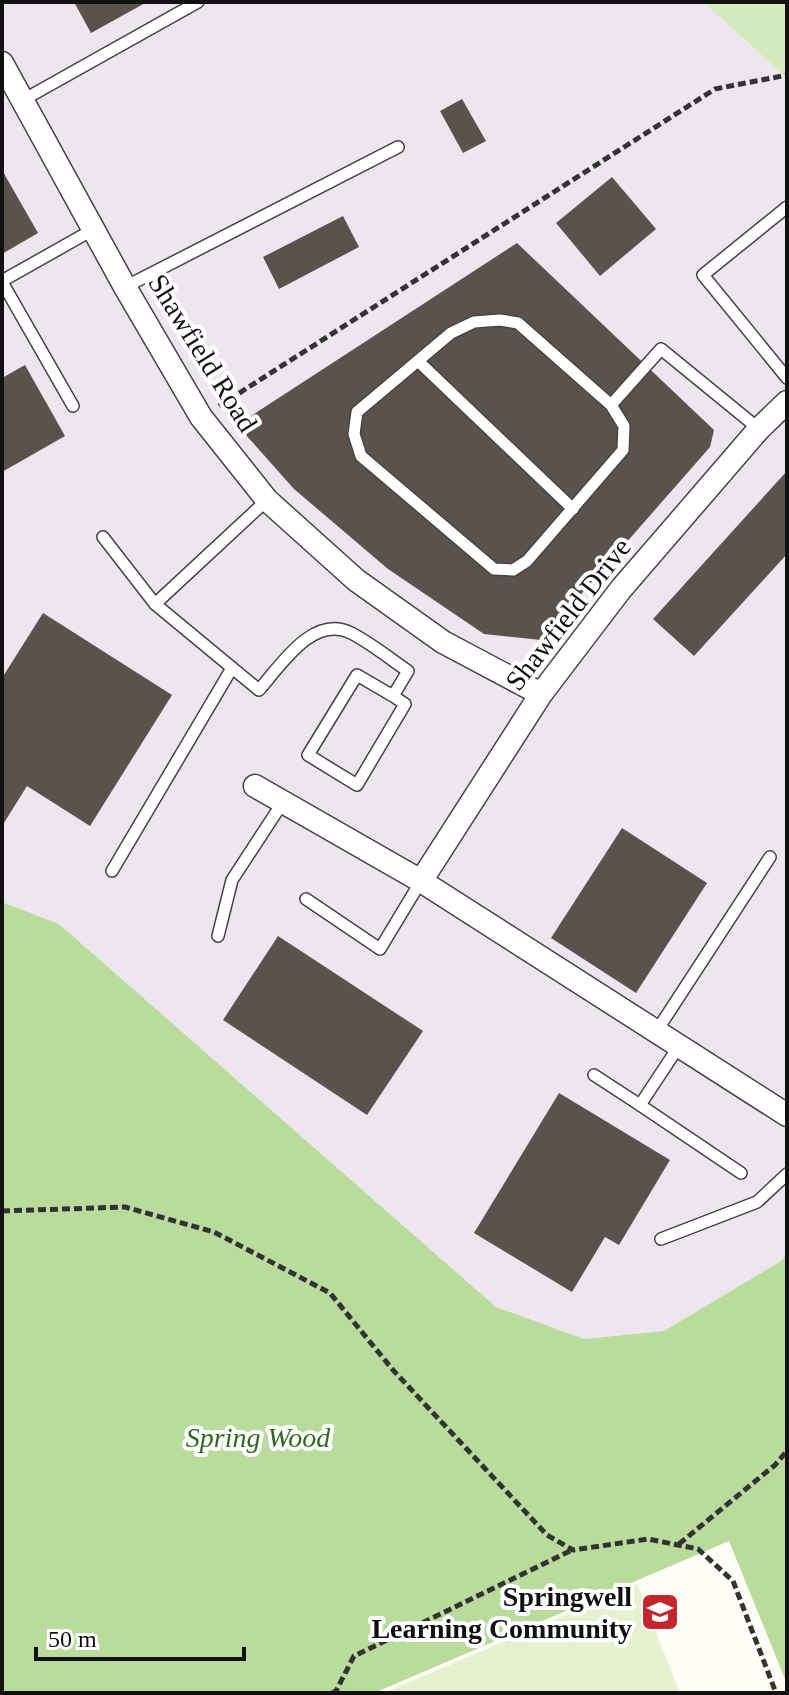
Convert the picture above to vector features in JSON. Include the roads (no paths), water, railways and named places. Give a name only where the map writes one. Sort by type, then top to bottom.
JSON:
[{"type":"street","name":"Shawfield Road","points":[[2,63],[125,287],[201,417],[267,500],[356,580],[393,607],[443,642],[541,694]]},
{"type":"street","name":"Shawfield Drive","points":[[421,881],[541,694],[621,589],[759,429],[787,402]]},
{"type":"street","points":[[255,786],[421,881],[787,1115]]},
{"type":"lane","points":[[23,100],[198,2]]},
{"type":"lane","points":[[125,287],[398,147]]},
{"type":"lane","points":[[787,207],[703,275],[787,378]]},
{"type":"lane","points":[[73,406],[2,281],[94,228]]},
{"type":"lane","points":[[500,320],[518,323],[611,405],[624,426],[623,450],[527,561],[513,570],[494,569],[361,456],[354,434],[357,412],[418,361],[451,333],[474,322],[500,320]]},
{"type":"lane","points":[[611,405],[661,349],[759,429]]},
{"type":"lane","points":[[418,361],[573,509]]},
{"type":"lane","points":[[155,604],[267,500]]},
{"type":"lane","points":[[103,537],[155,604],[259,690],[310,636],[335,628],[350,632],[408,671],[393,696]]},
{"type":"lane","points":[[112,871],[232,668]]},
{"type":"lane","points":[[357,675],[393,696],[405,704],[357,785],[308,755],[357,675]]},
{"type":"lane","points":[[218,936],[232,880],[283,802]]},
{"type":"lane","points":[[656,1032],[770,857]]},
{"type":"lane","points":[[306,899],[380,949],[421,881]]},
{"type":"lane","points":[[640,1105],[679,1046]]},
{"type":"lane","points":[[594,1075],[741,1173]]},
{"type":"lane","points":[[661,1239],[757,1202],[787,1174]]},
{"type":"place","name":"Springwell Learning Community","points":[[660,1612]]},
{"type":"park label","name":"Spring Wood","points":[[258,1437]]}]
